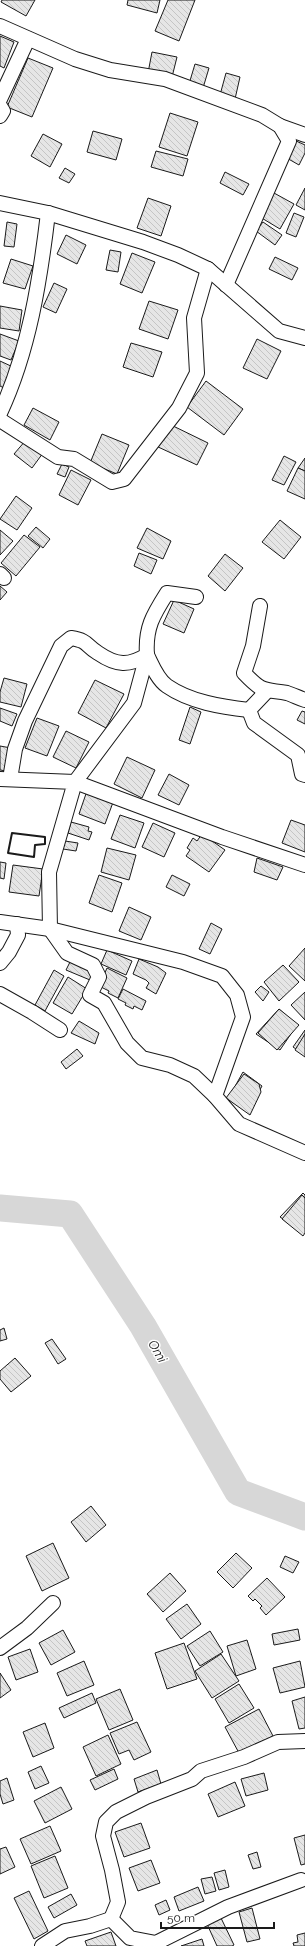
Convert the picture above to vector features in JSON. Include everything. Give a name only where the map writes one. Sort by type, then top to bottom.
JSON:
[{"type":"street","points":[[0,26],[75,59],[110,70],[165,79],[262,115],[280,126],[305,135]]},
{"type":"street","points":[[0,100],[28,39]]},
{"type":"street","points":[[0,106],[3,111],[0,116]]},
{"type":"street","points":[[226,285],[289,142],[280,126]]},
{"type":"street","points":[[0,203],[48,213],[143,242],[208,269],[278,330],[305,338]]},
{"type":"street","points":[[0,413],[19,369],[42,271],[48,213]]},
{"type":"street","points":[[0,420],[58,457],[74,459],[112,482],[124,479],[179,408],[197,374],[194,318],[208,269]]},
{"type":"street","points":[[196,597],[167,593],[149,624],[146,642],[147,655],[134,703],[76,782],[49,872],[50,930],[67,953],[93,965],[99,977],[90,995],[104,1003],[127,1043],[142,1058],[170,1065],[194,1076],[215,1096],[239,1124],[305,1153]]},
{"type":"street","points":[[260,606],[253,646],[244,673],[255,684],[267,691],[289,694],[305,700]]},
{"type":"street","points":[[147,655],[136,662],[126,664],[108,658],[97,652],[89,644],[82,640],[71,638],[61,646],[25,721],[14,749],[5,779],[76,782],[222,837],[305,865]]},
{"type":"street","points":[[147,655],[154,670],[166,685],[191,697],[221,707],[249,710]]},
{"type":"street","points":[[249,710],[267,691]]},
{"type":"street","points":[[249,710],[254,723],[298,756],[302,774],[305,775]]},
{"type":"street","points":[[0,922],[50,930],[183,962],[222,976],[237,995],[242,1017],[215,1096]]},
{"type":"street","points":[[0,963],[9,952],[18,935],[17,924]]},
{"type":"street","points":[[0,994],[60,1030]]},
{"type":"street","points":[[0,1648],[27,1628],[53,1603]]},
{"type":"street","points":[[42,1946],[65,1931],[90,1926],[111,1919],[118,1902],[112,1870],[103,1836],[106,1822],[116,1812],[146,1797],[192,1779],[201,1771],[244,1757],[278,1742],[305,1741]]},
{"type":"street","points":[[111,1919],[130,1938],[156,1943],[228,1907],[301,1880]]},
{"type":"building","points":[[2,0],[35,0],[26,16],[1,2]]},
{"type":"building","points":[[128,0],[160,0],[157,13],[127,5]]},
{"type":"building","points":[[168,0],[195,0],[179,41],[155,31]]},
{"type":"building","points":[[0,36],[14,42],[4,68],[0,66]]},
{"type":"building","points":[[152,52],[177,57],[172,77],[148,73]]},
{"type":"building","points":[[28,58],[53,68],[32,117],[7,107]]},
{"type":"building","points":[[195,64],[209,68],[203,88],[189,84]]},
{"type":"building","points":[[226,73],[240,77],[235,99],[220,95]]},
{"type":"building","points":[[170,113],[198,122],[187,156],[159,147]]},
{"type":"building","points":[[93,131],[122,139],[116,160],[87,152]]},
{"type":"building","points":[[43,134],[62,144],[50,167],[31,156]]},
{"type":"building","points":[[294,140],[305,145],[305,153],[299,165],[285,157]]},
{"type":"building","points":[[156,151],[188,159],[183,176],[151,167]]},
{"type":"building","points":[[65,168],[75,174],[69,183],[59,178]]},
{"type":"building","points":[[225,172],[249,184],[243,195],[220,183]]},
{"type":"building","points":[[305,188],[305,210],[296,205]]},
{"type":"building","points":[[274,193],[294,204],[280,229],[260,217]]},
{"type":"building","points":[[148,198],[171,206],[161,236],[137,228]]},
{"type":"building","points":[[294,213],[304,217],[296,237],[286,233]]},
{"type":"building","points":[[7,222],[17,224],[14,247],[4,246]]},
{"type":"building","points":[[263,222],[282,235],[275,245],[256,231]]},
{"type":"building","points":[[66,235],[86,245],[77,264],[57,254]]},
{"type":"building","points":[[110,250],[121,252],[118,272],[106,270]]},
{"type":"building","points":[[132,253],[155,262],[142,293],[120,284]]},
{"type":"building","points":[[275,257],[298,268],[292,280],[269,269]]},
{"type":"building","points":[[11,259],[33,266],[25,289],[3,283]]},
{"type":"building","points":[[54,283],[67,289],[56,313],[43,307]]},
{"type":"building","points":[[149,301],[178,310],[168,339],[139,329]]},
{"type":"building","points":[[0,306],[22,310],[19,331],[0,328]]},
{"type":"building","points":[[0,334],[19,341],[11,360],[0,356]]},
{"type":"building","points":[[257,339],[281,351],[267,379],[243,368]]},
{"type":"building","points":[[131,343],[162,352],[153,377],[123,367]]},
{"type":"building","points":[[0,361],[13,367],[4,388],[0,386]]},
{"type":"building","points":[[206,381],[243,409],[224,435],[187,407]]},
{"type":"building","points":[[33,408],[59,422],[50,440],[24,425]]},
{"type":"building","points":[[167,423],[208,443],[197,465],[156,446]]},
{"type":"building","points":[[102,434],[129,445],[117,474],[90,463]]},
{"type":"building","points":[[26,440],[43,453],[32,468],[14,454]]},
{"type":"building","points":[[284,456],[296,462],[284,485],[272,480]]},
{"type":"building","points":[[305,458],[305,471],[298,468]]},
{"type":"building","points":[[62,464],[69,467],[65,477],[57,474]]},
{"type":"building","points":[[298,468],[305,471],[305,499],[287,491]]},
{"type":"building","points":[[71,470],[91,480],[78,505],[59,495]]},
{"type":"building","points":[[16,496],[32,508],[17,530],[0,519]]},
{"type":"building","points":[[280,520],[301,537],[284,559],[262,542]]},
{"type":"building","points":[[36,527],[50,539],[43,548],[28,536]]},
{"type":"building","points":[[147,528],[171,541],[163,559],[137,548]]},
{"type":"building","points":[[0,530],[13,541],[0,555]]},
{"type":"building","points":[[24,535],[40,547],[16,576],[1,563]]},
{"type":"building","points":[[139,553],[157,560],[151,574],[134,566]]},
{"type":"building","points":[[225,554],[243,568],[225,591],[208,576]]},
{"type":"building","points":[[0,586],[7,592],[0,600]]},
{"type":"building","points":[[174,600],[194,609],[184,633],[163,624]]},
{"type":"building","points":[[4,678],[27,684],[21,707],[0,702],[0,692]]},
{"type":"building","points":[[95,680],[124,694],[106,728],[78,713]]},
{"type":"building","points":[[190,707],[201,712],[190,744],[179,740]]},
{"type":"building","points":[[0,708],[17,714],[12,726],[0,721]]},
{"type":"building","points":[[302,711],[305,712],[305,724],[297,720]]},
{"type":"building","points":[[37,718],[59,726],[47,756],[25,748]]},
{"type":"building","points":[[66,731],[89,742],[76,768],[53,757]]},
{"type":"building","points":[[0,746],[11,748],[6,771],[0,770]]},
{"type":"building","points":[[127,757],[155,770],[142,798],[114,784]]},
{"type":"building","points":[[169,774],[189,785],[179,805],[158,795]]},
{"type":"building","points":[[88,788],[115,797],[105,824],[79,814]]},
{"type":"building","points":[[120,815],[144,823],[135,848],[111,839]]},
{"type":"building","points":[[291,820],[305,825],[305,852],[282,843]]},
{"type":"building","points":[[71,822],[89,827],[88,831],[92,832],[89,840],[68,833]]},
{"type":"building","points":[[153,823],[175,833],[164,857],[142,847]]},
{"type":"building","points":[[202,834],[225,850],[209,872],[186,856],[190,850],[187,848],[193,838],[197,841]]},
{"type":"building","points":[[65,841],[78,843],[76,851],[63,849]]},
{"type":"building","points":[[107,848],[136,855],[129,880],[101,872]]},
{"type":"building","points":[[257,858],[283,867],[277,880],[254,872]]},
{"type":"building","points":[[0,862],[6,863],[4,879],[0,878]]},
{"type":"building","points":[[13,865],[43,869],[39,896],[9,892]]},
{"type":"building","points":[[99,875],[122,883],[112,912],[89,903]]},
{"type":"building","points":[[172,875],[190,884],[184,896],[166,887]]},
{"type":"building","points":[[129,907],[151,917],[141,940],[119,931]]},
{"type":"building","points":[[211,923],[222,929],[210,954],[199,949]]},
{"type":"building","points":[[305,948],[305,981],[289,966]]},
{"type":"building","points":[[107,950],[132,961],[126,975],[101,964]]},
{"type":"building","points":[[139,959],[158,967],[166,973],[156,994],[146,988],[149,983],[146,980],[133,974]]},
{"type":"building","points":[[71,960],[95,969],[90,980],[66,970]]},
{"type":"building","points":[[283,965],[299,982],[279,1001],[264,982]]},
{"type":"building","points":[[107,968],[127,978],[118,998],[99,986]]},
{"type":"building","points":[[54,970],[64,976],[45,1011],[35,1005]]},
{"type":"building","points":[[68,977],[87,989],[72,1014],[53,1003]]},
{"type":"building","points":[[261,986],[269,992],[263,1001],[255,992]]},
{"type":"building","points":[[123,989],[146,1001],[142,1010],[134,1006],[133,1009],[118,999]]},
{"type":"building","points":[[305,992],[305,1020],[291,1005]]},
{"type":"building","points":[[279,1009],[297,1025],[280,1050],[256,1034]]},
{"type":"building","points":[[279,1009],[299,1025],[277,1050],[258,1033]]},
{"type":"building","points":[[79,1021],[99,1033],[95,1044],[71,1033]]},
{"type":"building","points":[[305,1030],[305,1055],[293,1047]]},
{"type":"building","points":[[305,1034],[305,1057],[295,1050]]},
{"type":"building","points":[[77,1049],[83,1056],[66,1069],[61,1062]]},
{"type":"building","points":[[243,1072],[262,1086],[248,1112],[228,1099]]},
{"type":"building","points":[[244,1074],[259,1084],[261,1092],[250,1115],[226,1098]]},
{"type":"building","points":[[303,1193],[305,1195],[305,1229],[302,1232],[280,1217]]},
{"type":"building","points":[[302,1195],[305,1198],[305,1233],[303,1236],[282,1219]]},
{"type":"building","points":[[4,1328],[7,1339],[0,1341],[0,1330]]},
{"type":"building","points":[[52,1339],[66,1359],[58,1364],[45,1343]]},
{"type":"building","points":[[15,1358],[31,1376],[11,1392],[0,1379],[0,1371]]},
{"type":"building","points":[[91,1506],[106,1525],[86,1542],[71,1522]]},
{"type":"building","points":[[53,1543],[69,1578],[42,1591],[26,1556]]},
{"type":"building","points":[[236,1553],[252,1568],[233,1588],[217,1572]]},
{"type":"building","points":[[285,1556],[299,1562],[293,1573],[280,1567]]},
{"type":"building","points":[[170,1573],[186,1591],[163,1612],[147,1594]]},
{"type":"building","points":[[267,1578],[285,1597],[266,1615],[260,1608],[262,1606],[255,1599],[253,1601],[248,1596]]},
{"type":"building","points":[[187,1604],[201,1624],[181,1639],[166,1619]]},
{"type":"building","points":[[298,1629],[300,1640],[274,1645],[272,1634]]},
{"type":"building","points":[[63,1630],[75,1652],[51,1665],[39,1643]]},
{"type":"building","points":[[210,1631],[223,1652],[200,1666],[187,1646]]},
{"type":"building","points":[[247,1640],[256,1669],[236,1676],[227,1646]]},
{"type":"building","points":[[184,1643],[197,1679],[167,1689],[155,1653]]},
{"type":"building","points":[[30,1649],[38,1672],[16,1680],[8,1657]]},
{"type":"building","points":[[221,1654],[239,1681],[212,1698],[195,1671]]},
{"type":"building","points":[[84,1661],[94,1685],[67,1696],[57,1673]]},
{"type":"building","points":[[300,1661],[305,1687],[280,1693],[273,1668]]},
{"type":"building","points":[[0,1673],[11,1690],[0,1698]]},
{"type":"building","points":[[239,1684],[254,1708],[229,1723],[215,1699]]},
{"type":"building","points":[[120,1689],[133,1720],[109,1730],[96,1699]]},
{"type":"building","points":[[92,1693],[96,1703],[64,1718],[59,1708]]},
{"type":"building","points":[[305,1697],[305,1728],[299,1729],[292,1701]]},
{"type":"building","points":[[259,1709],[273,1736],[239,1753],[225,1727]]},
{"type":"building","points":[[137,1722],[151,1752],[134,1760],[129,1750],[119,1754],[110,1733]]},
{"type":"building","points":[[45,1723],[54,1748],[33,1757],[23,1732]]},
{"type":"building","points":[[108,1735],[121,1764],[96,1776],[83,1747]]},
{"type":"building","points":[[41,1766],[49,1783],[35,1789],[28,1772]]},
{"type":"building","points":[[114,1769],[118,1779],[95,1790],[90,1780]]},
{"type":"building","points":[[157,1770],[161,1784],[138,1792],[134,1779]]},
{"type":"building","points":[[264,1773],[268,1790],[246,1796],[241,1779]]},
{"type":"building","points":[[7,1778],[14,1800],[3,1804],[0,1794],[0,1781]]},
{"type":"building","points":[[235,1782],[245,1806],[218,1817],[208,1794]]},
{"type":"building","points":[[61,1787],[72,1809],[45,1823],[34,1801]]},
{"type":"building","points":[[141,1823],[150,1848],[124,1857],[115,1832]]},
{"type":"building","points":[[50,1826],[61,1851],[31,1864],[20,1839]]},
{"type":"building","points":[[305,1835],[305,1864],[301,1865],[294,1838]]},
{"type":"building","points":[[6,1847],[15,1867],[0,1874],[0,1849]]},
{"type":"building","points":[[257,1852],[261,1867],[253,1869],[248,1855]]},
{"type":"building","points":[[55,1856],[68,1888],[44,1898],[31,1866]]},
{"type":"building","points":[[151,1860],[160,1883],[138,1891],[129,1868]]},
{"type":"building","points":[[225,1870],[229,1887],[219,1890],[214,1873]]},
{"type":"building","points":[[212,1877],[216,1891],[205,1894],[201,1879]]},
{"type":"building","points":[[198,1887],[204,1901],[179,1911],[174,1897]]},
{"type":"building","points":[[29,1891],[48,1931],[34,1939],[14,1898]]},
{"type":"building","points":[[71,1894],[77,1905],[54,1918],[48,1907]]},
{"type":"building","points":[[166,1900],[170,1910],[159,1915],[155,1905]]},
{"type":"building","points":[[252,1908],[260,1939],[247,1942],[239,1912]]},
{"type":"building","points":[[221,1918],[234,1945],[232,1946],[217,1946],[207,1924]]},
{"type":"building","points":[[111,1932],[116,1946],[87,1946],[85,1941]]},
{"type":"building","points":[[305,1933],[305,1946],[294,1946],[293,1943],[298,1942],[297,1935]]},
{"type":"building","points":[[202,1939],[204,1946],[181,1946]]},
{"type":"waterway","name":"Omi","points":[[0,1208],[70,1214],[143,1326],[238,1492],[305,1517]]},
{"type":"wall","points":[[12,833],[45,837],[45,844],[35,845],[34,857],[8,853],[12,833]]}]
